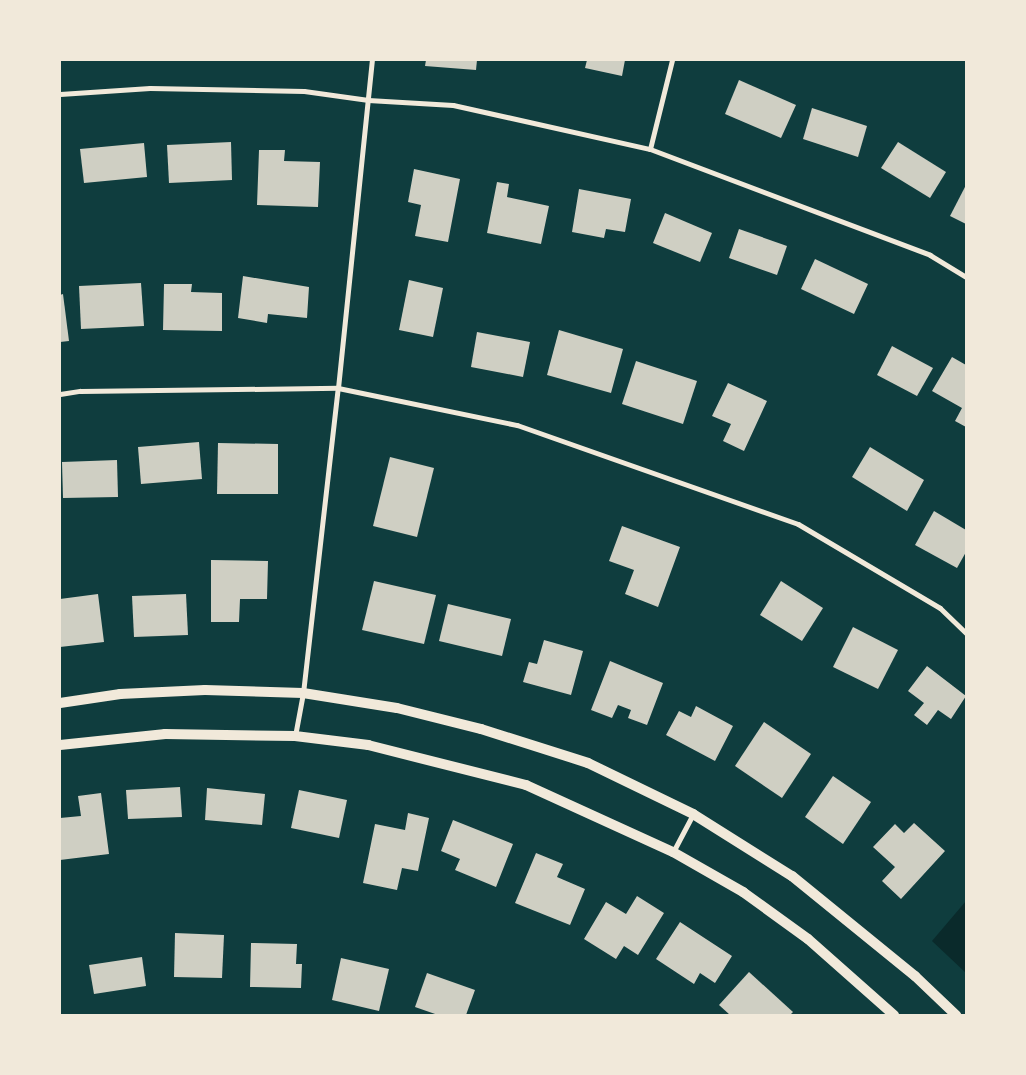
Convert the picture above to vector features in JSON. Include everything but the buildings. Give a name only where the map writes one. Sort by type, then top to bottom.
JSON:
[{"type":"main road","points":[[60,703],[120,694],[205,690],[303,692],[397,708],[481,729],[588,763],[693,814],[792,876],[915,976],[956,1015]]},
{"type":"main road","points":[[60,745],[165,734],[295,736],[368,746],[526,785],[673,852],[742,892],[808,939],[894,1015]]},
{"type":"street","points":[[295,736],[303,692],[338,388],[372,60]]},
{"type":"street","points":[[650,149],[672,60]]},
{"type":"street","points":[[60,94],[150,88],[304,91],[368,100],[453,105],[650,149],[930,255],[966,277]]},
{"type":"street","points":[[60,394],[80,391],[338,388],[518,425],[798,524],[940,608],[966,633]]},
{"type":"street","points":[[673,852],[693,814]]},
{"type":"water","points":[[966,901],[966,973],[932,941]]}]
